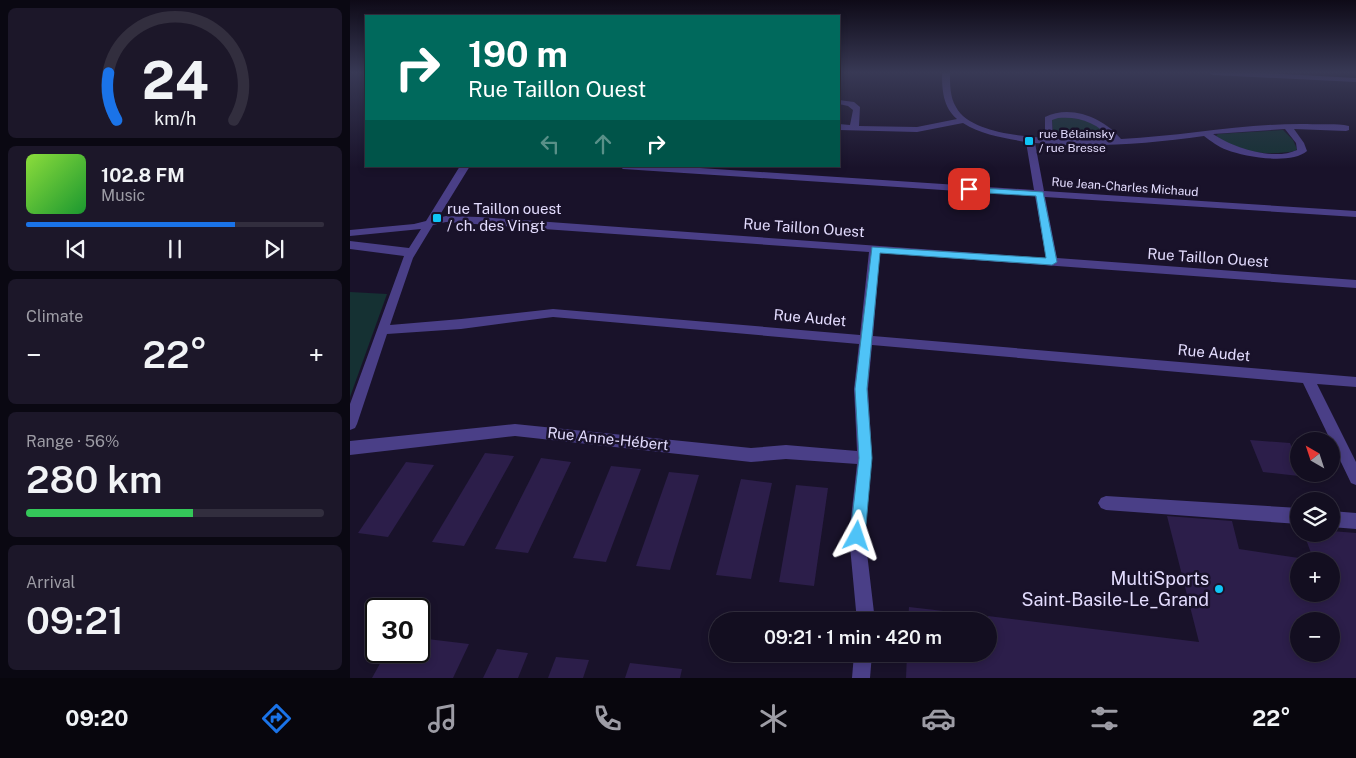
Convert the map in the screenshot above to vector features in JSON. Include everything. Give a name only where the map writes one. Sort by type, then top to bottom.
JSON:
[{"type":"street","points":[[852,105],[857,108],[854,128]]},
{"type":"street","points":[[951,105],[956,113],[964,120],[992,132],[1030,139],[1119,142],[1159,139],[1241,128],[1287,126],[1346,128]]},
{"type":"street","points":[[1049,140],[1048,118],[1064,115],[1081,116],[1095,120],[1119,142]]},
{"type":"street","points":[[840,127],[916,129],[946,126],[964,120]]},
{"type":"street","points":[[1206,133],[1227,147],[1239,151],[1273,155],[1299,154],[1302,152],[1302,147],[1287,126]]},
{"type":"street","points":[[1030,139],[1052,262]]},
{"type":"street","points":[[350,424],[382,330],[412,252],[464,167]]},
{"type":"street","name":"Rue Jean-Charles Michaud","points":[[639,167],[1356,214]]},
{"type":"street","name":"Rue Taillon Ouest","points":[[350,233],[414,227],[446,219],[479,220],[1356,284]]},
{"type":"street","points":[[350,245],[412,252]]},
{"type":"street","points":[[866,612],[864,585],[857,548],[865,458],[861,396],[875,249]]},
{"type":"street","name":"Rue Audet","points":[[382,330],[447,326],[554,313],[1356,382]]},
{"type":"street","points":[[1307,377],[1356,478]]},
{"type":"street","name":"Rue Anne-Hébert","points":[[350,448],[515,430],[752,455],[786,452],[865,458]]},
{"type":"street","points":[[1106,503],[1290,515]]},
{"type":"street","points":[[1340,520],[1356,521]]},
{"type":"street","points":[[861,678],[862,662]]},
{"type":"green space","points":[[1060,117],[1088,121],[1100,127],[1110,138],[1057,137],[1053,134],[1052,119]]},
{"type":"green space","points":[[1283,130],[1293,140],[1297,149],[1295,151],[1264,153],[1243,150],[1224,142],[1216,136],[1218,134]]},
{"type":"green space","points":[[350,292],[387,294],[350,397]]},
{"type":"building","points":[[1250,440],[1290,443],[1290,475],[1263,472]]},
{"type":"building","points":[[485,453],[514,456],[464,546],[432,542]]},
{"type":"building","points":[[541,458],[571,462],[528,553],[495,549]]},
{"type":"building","points":[[406,462],[434,465],[388,537],[358,533]]},
{"type":"building","points":[[611,466],[641,469],[606,562],[573,558]]},
{"type":"building","points":[[669,472],[699,475],[670,570],[636,566]]},
{"type":"building","points":[[741,479],[772,483],[751,579],[716,575]]},
{"type":"building","points":[[796,485],[828,488],[814,586],[779,582]]},
{"type":"building","points":[[1167,516],[1232,521],[1239,549],[1290,557],[1290,602],[1340,602],[1340,552],[1311,552],[1307,542],[1340,542],[1340,532],[1356,533],[1356,678],[906,678],[907,662],[997,662],[997,617],[1199,642]]},
{"type":"building","points":[[909,607],[952,612],[909,612]]},
{"type":"building","points":[[430,639],[469,644],[453,678],[372,678],[380,663],[430,663]]},
{"type":"building","points":[[497,649],[528,653],[518,678],[483,678]]},
{"type":"building","points":[[556,657],[589,660],[583,678],[548,678]]},
{"type":"building","points":[[630,663],[682,669],[680,678],[625,678]]},
{"type":"place","name":"rue Bélainsky / rue Bresse","points":[[1029,141]]},
{"type":"place","name":"rue Taillon ouest / ch. des Vingt","points":[[437,218]]},
{"type":"place","name":"MultiSports Saint-Basile-Le_Grand","points":[[1219,589]]},
{"type":"route","points":[[857,536],[865,458],[861,389],[875,249],[1052,262],[1040,194],[969,189]]}]
